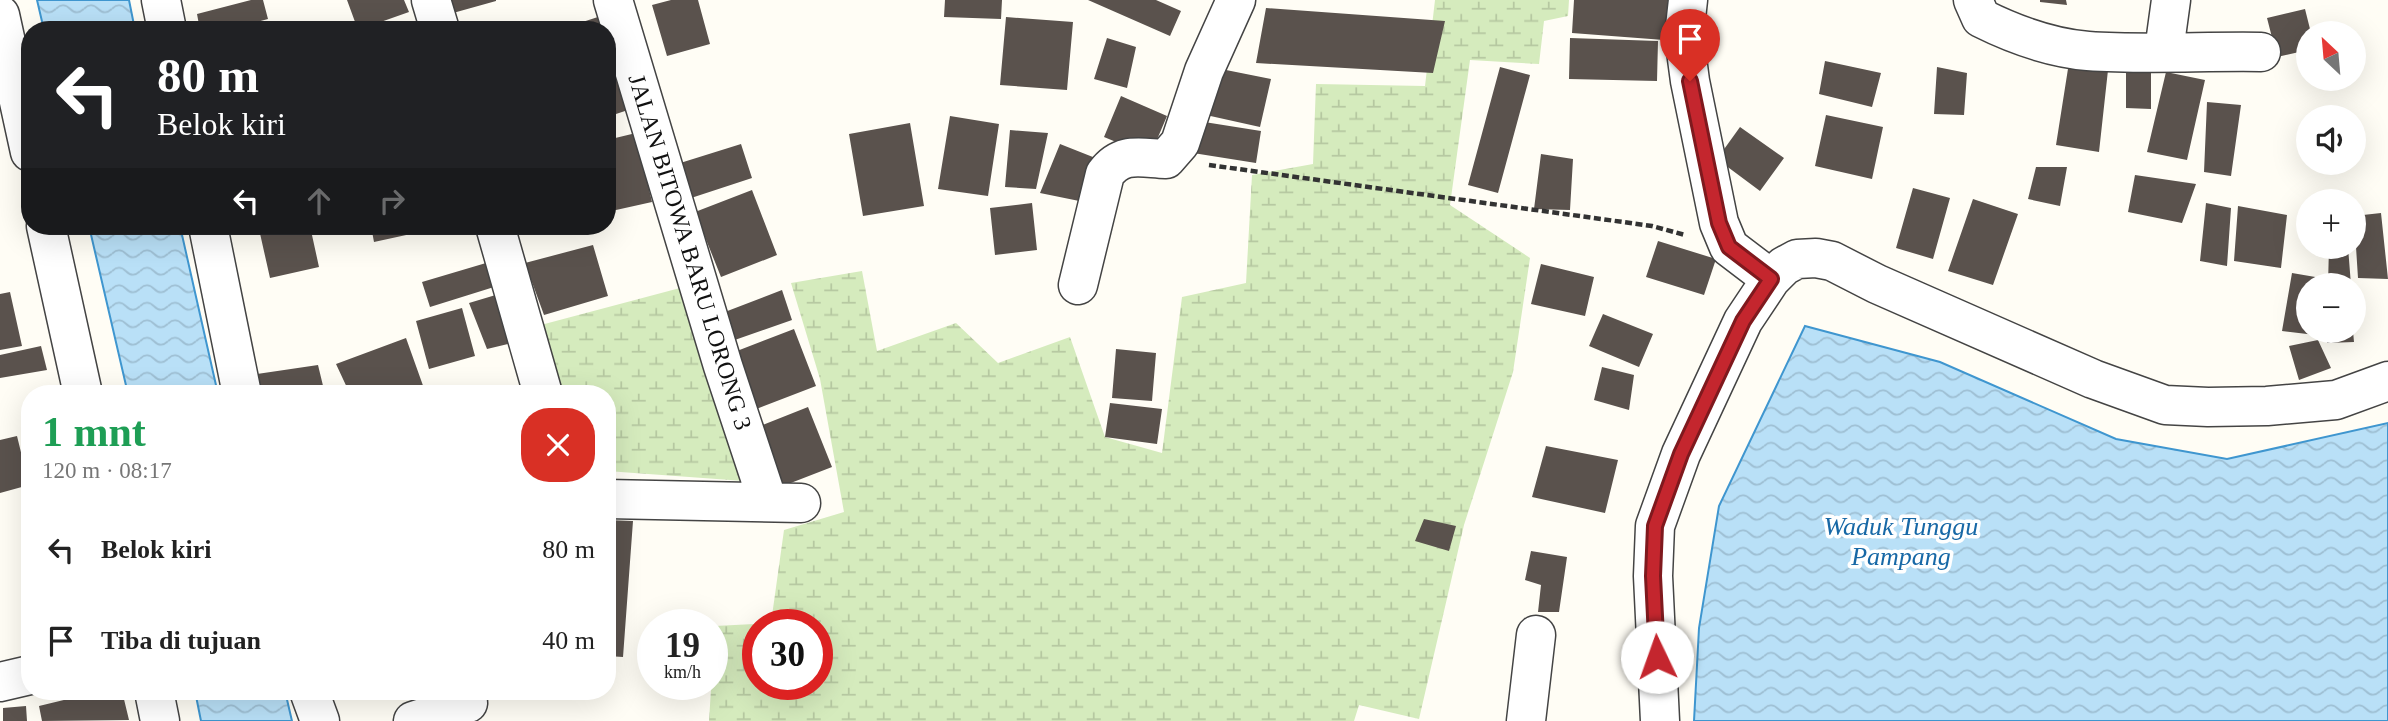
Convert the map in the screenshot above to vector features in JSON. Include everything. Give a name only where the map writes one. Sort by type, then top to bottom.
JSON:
[{"type":"street","points":[[161,0],[165,21]]},
{"type":"street","points":[[431,0],[437,21]]},
{"type":"street","name":"JALAN BITOWA BARU LORONG 3","points":[[613,0],[723,366],[785,503],[616,499]]},
{"type":"street","points":[[1078,285],[1105,174],[1113,163],[1122,158],[1166,159],[1180,143],[1204,71],[1236,0]]},
{"type":"street","points":[[1688,0],[1684,36],[1690,81],[1719,223],[1729,247],[1771,279]]},
{"type":"street","points":[[1973,0],[1981,18],[2002,28],[2049,43],[2087,51],[2261,52]]},
{"type":"street","points":[[2164,51],[2171,0]]},
{"type":"street","points":[[0,15],[21,111]]},
{"type":"street","points":[[48,235],[81,385]]},
{"type":"street","points":[[210,235],[240,385]]},
{"type":"street","points":[[498,235],[540,385]]},
{"type":"street","points":[[1660,721],[1653,576],[1655,526],[1681,454],[1743,321],[1771,279],[1784,266],[1797,259],[1815,257],[1832,261],[2093,379],[2165,405],[2255,406],[2336,400],[2388,381]]},
{"type":"street","points":[[1526,721],[1536,635]]},
{"type":"street","points":[[0,682],[21,677]]},
{"type":"street","points":[[156,700],[160,721]]},
{"type":"street","points":[[312,700],[320,721]]},
{"type":"street","points":[[413,721],[468,703]]},
{"type":"path","points":[[1166,159],[1652,226],[1729,247]]},
{"type":"green space","points":[[1435,0],[1569,0],[1568,16],[1544,21],[1539,64],[1470,60],[1450,205],[1530,258],[1513,372],[1464,525],[1419,719],[1359,705],[1354,721],[709,721],[710,700],[728,700],[728,625],[742,625],[742,700],[833,700],[833,609],[773,609],[784,530],[844,512],[820,379],[791,283],[862,271],[877,351],[956,323],[998,363],[1070,337],[1105,437],[1162,453],[1182,297],[1246,283],[1252,175],[1313,164],[1316,84],[1425,86]]},
{"type":"green space","points":[[680,288],[744,481],[616,472],[616,385],[553,385],[537,326]]},
{"type":"water","points":[[37,0],[129,0],[133,21],[42,21]]},
{"type":"water","points":[[91,235],[182,235],[216,385],[126,385]]},
{"type":"water","name":"Waduk Tunggu Pampang","points":[[1805,326],[1940,362],[2116,439],[2227,459],[2388,423],[2388,721],[1694,721],[1699,628],[1719,506]]},
{"type":"water","points":[[197,700],[287,700],[292,721],[201,721]]},
{"type":"building","points":[[251,0],[263,0],[268,19],[198,21],[197,14]]},
{"type":"building","points":[[347,0],[404,0],[409,12],[384,21],[355,21]]},
{"type":"building","points":[[449,0],[496,0],[496,1],[453,13]]},
{"type":"building","points":[[671,0],[698,0],[710,44],[667,56],[652,5]]},
{"type":"building","points":[[945,0],[1002,0],[1001,19],[944,17]]},
{"type":"building","points":[[1088,0],[1156,0],[1181,11],[1170,36]]},
{"type":"building","points":[[1574,0],[1668,0],[1664,40],[1572,33]]},
{"type":"building","points":[[2066,0],[2067,5],[2040,2]]},
{"type":"building","points":[[1266,8],[1445,21],[1433,73],[1256,63]]},
{"type":"building","points":[[2305,9],[2308,21],[2296,21],[2296,53],[2277,57],[2267,18]]},
{"type":"building","points":[[601,16],[602,21],[586,21]]},
{"type":"building","points":[[1006,17],[1073,22],[1067,90],[1000,85]]},
{"type":"building","points":[[1107,38],[1136,47],[1127,88],[1094,79]]},
{"type":"building","points":[[1570,38],[1658,41],[1657,81],[1569,79]]},
{"type":"building","points":[[2070,56],[2109,61],[2099,152],[2056,145]]},
{"type":"building","points":[[1825,61],[1881,73],[1872,107],[1819,94]]},
{"type":"building","points":[[616,64],[631,109],[616,114]]},
{"type":"building","points":[[1500,67],[1530,75],[1498,193],[1468,185]]},
{"type":"building","points":[[1937,67],[1967,73],[1964,115],[1934,114]]},
{"type":"building","points":[[2126,67],[2151,68],[2151,109],[2126,108]]},
{"type":"building","points":[[1216,68],[1271,79],[1260,127],[1206,115]]},
{"type":"building","points":[[2166,72],[2205,80],[2187,160],[2147,152]]},
{"type":"building","points":[[1121,96],[1167,116],[1150,156],[1104,137]]},
{"type":"building","points":[[2207,102],[2241,105],[2231,176],[2204,172]]},
{"type":"building","points":[[1826,115],[1883,127],[1872,179],[1815,166]]},
{"type":"building","points":[[950,116],[999,124],[988,196],[938,189]]},
{"type":"building","points":[[1198,121],[1261,131],[1256,163],[1193,153]]},
{"type":"building","points":[[910,123],[924,206],[863,216],[849,134]]},
{"type":"building","points":[[1740,127],[1784,158],[1760,191],[1717,159]]},
{"type":"building","points":[[1010,130],[1048,133],[1036,189],[1005,187]]},
{"type":"building","points":[[636,133],[652,202],[616,210],[616,138]]},
{"type":"building","points":[[741,144],[752,178],[688,199],[677,164]]},
{"type":"building","points":[[1060,144],[1108,163],[1094,204],[1040,193]]},
{"type":"building","points":[[1541,154],[1573,159],[1570,210],[1534,209]]},
{"type":"building","points":[[2036,167],[2067,167],[2060,206],[2028,199]]},
{"type":"building","points":[[2135,175],[2196,184],[2182,223],[2128,212]]},
{"type":"building","points":[[1913,188],[1950,198],[1933,259],[1896,248]]},
{"type":"building","points":[[752,190],[777,255],[721,277],[695,212]]},
{"type":"building","points":[[1973,199],[2018,214],[1993,285],[1948,271]]},
{"type":"building","points":[[1032,203],[1037,250],[995,255],[990,208]]},
{"type":"building","points":[[2206,203],[2231,208],[2227,266],[2200,261]]},
{"type":"building","points":[[2238,206],[2287,215],[2281,268],[2234,261]]},
{"type":"building","points":[[2381,213],[2388,279],[2366,278],[2366,273],[2358,273],[2357,259],[2366,259],[2366,215]]},
{"type":"building","points":[[260,235],[312,235],[319,267],[270,278]]},
{"type":"building","points":[[373,235],[406,235],[374,242]]},
{"type":"building","points":[[1658,241],[1716,259],[1704,295],[1646,277]]},
{"type":"building","points":[[593,245],[608,296],[544,315],[525,263]]},
{"type":"building","points":[[2329,259],[2349,259],[2350,273],[2328,273]]},
{"type":"building","points":[[486,263],[494,287],[430,307],[422,282]]},
{"type":"building","points":[[1541,264],[1594,277],[1585,316],[1531,304]]},
{"type":"building","points":[[2292,273],[2296,274],[2296,333],[2282,331]]},
{"type":"building","points":[[782,290],[792,320],[729,342],[717,315]]},
{"type":"building","points":[[509,291],[521,341],[487,349],[469,303]]},
{"type":"building","points":[[10,292],[22,346],[0,350],[0,294]]},
{"type":"building","points":[[462,308],[475,356],[429,369],[416,321]]},
{"type":"building","points":[[1603,314],[1653,334],[1639,367],[1589,346]]},
{"type":"building","points":[[794,329],[816,386],[746,413],[724,356]]},
{"type":"building","points":[[406,338],[423,385],[346,385],[336,364]]},
{"type":"building","points":[[2319,343],[2331,368],[2299,380],[2289,346]]},
{"type":"building","points":[[41,346],[47,370],[0,378],[0,355]]},
{"type":"building","points":[[1116,349],[1156,353],[1152,401],[1112,398]]},
{"type":"building","points":[[318,365],[323,385],[259,385],[257,374]]},
{"type":"building","points":[[1602,367],[1634,375],[1629,410],[1594,400]]},
{"type":"building","points":[[1110,403],[1162,409],[1157,444],[1105,437]]},
{"type":"building","points":[[808,407],[832,467],[783,486],[760,426]]},
{"type":"building","points":[[17,436],[21,452],[21,487],[0,493],[0,440]]},
{"type":"building","points":[[1546,446],[1618,460],[1605,513],[1532,497]]},
{"type":"building","points":[[1424,519],[1456,526],[1449,551],[1415,541]]},
{"type":"building","points":[[616,520],[633,521],[623,657],[616,657]]},
{"type":"building","points":[[1531,551],[1567,557],[1559,612],[1538,612],[1541,585],[1525,580]]},
{"type":"building","points":[[64,700],[124,700],[129,720],[42,721],[39,706]]},
{"type":"building","points":[[26,706],[27,721],[3,721],[3,708]]},
{"type":"route","points":[[1657,657],[1653,576],[1655,526],[1681,454],[1743,321],[1771,279],[1729,247],[1719,223],[1690,81]]}]
